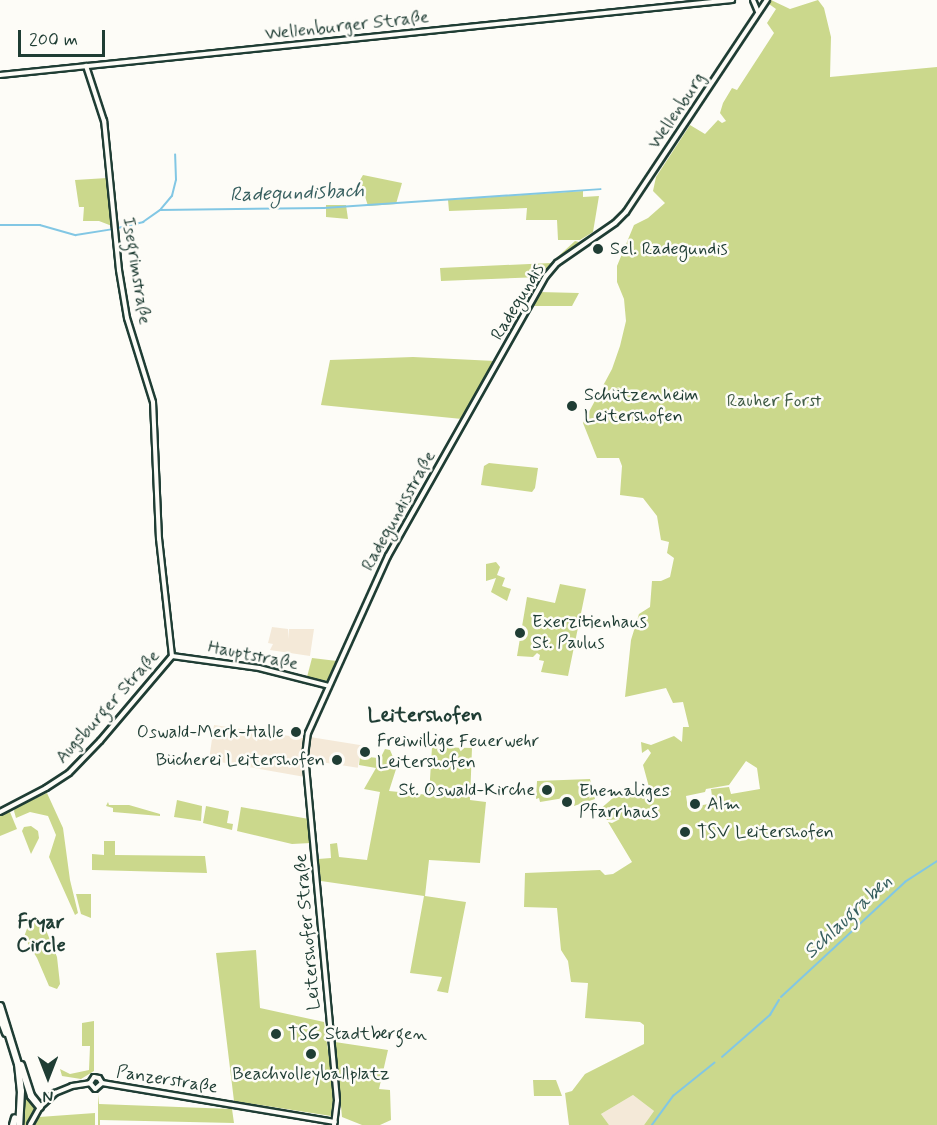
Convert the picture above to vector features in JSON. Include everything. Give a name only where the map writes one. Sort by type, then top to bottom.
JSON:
[{"type":"highway","points":[[0,1006],[19,1069],[15,1123]]},
{"type":"highway","points":[[0,1017],[19,1069],[33,1100],[40,1107]]},
{"type":"street","name":"Wellenburger Straße","points":[[0,75],[732,0]]},
{"type":"street","points":[[753,0],[758,13]]},
{"type":"street","name":"Wellenburg","points":[[615,223],[629,206],[766,0]]},
{"type":"street","name":"Isegrimstraße","points":[[86,66],[104,121],[127,318],[153,402],[158,517],[172,656]]},
{"type":"street","name":"Radegundis","points":[[503,354],[550,270],[595,234],[615,223]]},
{"type":"street","name":"Radegundisstraße","points":[[313,843],[305,746],[308,733],[388,556],[503,354]]},
{"type":"street","name":"Hauptstraße","points":[[172,656],[259,668],[329,686]]},
{"type":"street","name":"Augsburger Straße","points":[[0,812],[46,788],[69,772],[100,741],[172,656]]},
{"type":"street","name":"Leitershofer Straße","points":[[313,843],[337,1100],[334,1123]]},
{"type":"street","name":"Panzerstraße","points":[[30,1125],[40,1107],[64,1088],[90,1083],[96,1077],[102,1083],[334,1123]]},
{"type":"street","name":"Panzerstraße","points":[[90,1083],[95,1089],[102,1083]]},
{"type":"shaded area","points":[[272,627],[288,629],[289,639],[289,629],[314,629],[310,656],[270,650],[273,644],[268,643]]},
{"type":"shaded area","points":[[214,725],[303,738],[305,777],[209,760]]},
{"type":"shaded area","points":[[310,737],[361,745],[358,768],[306,760]]},
{"type":"shaded area","points":[[633,1095],[654,1111],[644,1125],[609,1125],[601,1114]]},
{"type":"green space","name":"Rauher Forst","points":[[771,0],[790,9],[818,0],[824,8],[831,37],[830,77],[937,67],[937,1125],[644,1125],[654,1111],[633,1095],[601,1114],[609,1125],[569,1125],[565,1093],[572,1091],[585,1074],[644,1044],[644,1025],[640,1022],[585,1018],[588,983],[571,982],[568,961],[561,950],[557,908],[524,907],[525,873],[600,870],[605,875],[613,874],[632,862],[608,822],[612,823],[620,819],[607,820],[599,810],[613,798],[649,787],[643,765],[651,753],[648,749],[642,753],[641,742],[651,745],[674,736],[682,742],[683,727],[689,727],[683,702],[673,703],[666,688],[625,697],[631,640],[639,614],[650,607],[652,581],[661,581],[670,577],[674,558],[667,553],[669,542],[661,540],[657,516],[643,498],[620,495],[622,466],[619,458],[597,458],[583,423],[612,369],[620,346],[626,321],[624,299],[617,282],[617,266],[634,225],[648,218],[665,203],[653,191],[656,177],[690,125],[705,134],[718,120],[722,123],[726,121],[720,113],[723,103],[732,88],[737,90],[774,33],[767,23],[776,9],[769,4]],"holes":[[[746,761],[757,768],[760,789],[731,794],[729,787],[711,789],[713,803],[688,808],[686,796],[705,792],[706,789],[729,785]]]},
{"type":"green space","points":[[363,175],[402,183],[396,204],[368,206],[360,180]]},
{"type":"green space","points":[[107,178],[112,226],[99,221],[83,221],[84,207],[79,207],[75,180]]},
{"type":"green space","points":[[583,191],[583,197],[599,196],[593,232],[580,240],[558,240],[557,220],[526,220],[527,208],[449,211],[448,200]]},
{"type":"green space","points":[[326,205],[346,205],[348,219],[326,217]]},
{"type":"green space","points":[[575,241],[579,242],[552,264],[542,277],[441,281],[440,268],[551,263]]},
{"type":"green space","points":[[539,292],[579,293],[572,306],[531,306]]},
{"type":"green space","points":[[413,357],[495,361],[462,419],[321,405],[330,360]]},
{"type":"green space","points":[[489,463],[538,468],[535,488],[532,492],[481,485],[484,466]]},
{"type":"green space","points":[[496,562],[500,567],[497,575],[505,578],[502,586],[511,589],[507,601],[491,592],[496,578],[486,581],[486,564]]},
{"type":"green space","points":[[560,584],[586,589],[568,676],[541,672],[544,661],[539,660],[540,655],[537,653],[533,657],[517,656],[527,597],[555,603]]},
{"type":"green space","points":[[312,658],[337,661],[327,681],[307,677]]},
{"type":"green space","points":[[432,747],[472,748],[470,800],[486,802],[480,863],[429,860],[425,896],[466,902],[448,993],[437,991],[442,977],[410,973],[424,896],[321,881],[318,859],[331,858],[330,844],[337,843],[339,857],[367,860],[380,792],[364,789],[376,768],[359,765],[360,756],[378,758],[376,767],[385,749],[390,750],[397,766],[389,791],[429,795]]},
{"type":"green space","points":[[590,779],[595,799],[574,806],[570,797],[540,802],[539,798],[536,799],[537,781]]},
{"type":"green space","points":[[47,793],[63,828],[70,880],[78,913],[75,915],[49,857],[56,835],[48,816],[30,812],[16,818],[14,811],[15,808]]},
{"type":"green space","points":[[177,800],[202,806],[201,821],[174,817]]},
{"type":"green space","points":[[108,802],[109,805],[129,805],[160,814],[160,816],[113,812],[113,808],[106,806]]},
{"type":"green space","points":[[206,806],[229,811],[227,823],[233,824],[232,830],[203,823]]},
{"type":"green space","points":[[241,807],[309,819],[311,843],[292,844],[237,831]]},
{"type":"green space","points":[[10,812],[17,829],[0,836],[0,815]]},
{"type":"green space","points":[[31,826],[38,831],[39,838],[31,854],[22,831],[24,827]]},
{"type":"green space","points":[[104,841],[115,841],[115,855],[205,856],[207,873],[92,870],[92,854],[104,855]]},
{"type":"green space","points":[[76,894],[91,894],[91,918],[81,914]]},
{"type":"green space","points":[[41,918],[57,957],[60,984],[57,989],[49,986],[37,958],[24,937],[29,923]]},
{"type":"green space","name":"TSG Stadtbergen","points":[[256,950],[260,1008],[324,1022],[334,1094],[331,1116],[234,1101],[216,953]]},
{"type":"green space","points":[[94,1021],[94,1071],[81,1079],[62,1076],[60,1069],[70,1074],[89,1070],[90,1046],[82,1046],[82,1023]]},
{"type":"green space","points":[[335,1042],[388,1050],[379,1089],[390,1090],[391,1120],[380,1125],[362,1125],[342,1117]]},
{"type":"green space","points":[[22,1073],[35,1108],[27,1125],[21,1125]]},
{"type":"green space","points":[[533,1080],[556,1080],[562,1096],[534,1096]]},
{"type":"green space","points":[[98,1094],[99,1104],[232,1109],[234,1123],[100,1120],[100,1125],[98,1125]]},
{"type":"green space","points":[[95,1113],[95,1125],[35,1125],[39,1117]]},
{"type":"waterway","points":[[161,209],[172,196],[176,180],[175,155]]},
{"type":"waterway","name":"Radegundisbach","points":[[118,228],[143,222],[160,210],[324,208],[600,189]]},
{"type":"waterway","name":"Radegundisbach","points":[[0,225],[40,225],[76,235],[113,229]]},
{"type":"waterway","name":"Schlaugraben","points":[[781,997],[905,882],[937,861]]},
{"type":"waterway","name":"Schlaugraben","points":[[722,1057],[770,1015],[779,1000]]},
{"type":"waterway","name":"Schlaugraben","points":[[652,1125],[673,1096],[714,1063]]},
{"type":"place","name":"Sel. Radegundis","points":[[598,249]]},
{"type":"place","name":"Schützenheim Leitershofen","points":[[572,406]]},
{"type":"place","name":"Exerzitienhaus St. Paulus","points":[[520,633]]},
{"type":"place","name":"Oswald-Merk-Halle","points":[[296,732]]},
{"type":"place","name":"Freiwillige Feuerwehr Leitershofen","points":[[365,752]]},
{"type":"place","name":"Bücherei Leitershofen","points":[[337,760]]},
{"type":"place","name":"St. Oswald-Kirche","points":[[547,790]]},
{"type":"place","name":"Ehemaliges Pfarrhaus","points":[[567,802]]},
{"type":"place","name":"Alm","points":[[695,804]]},
{"type":"place","name":"TSV Leitershofen","points":[[685,832]]},
{"type":"place","name":"TSG Stadtbergen","points":[[276,1034]]},
{"type":"place","name":"Beachvolleyballplatz","points":[[311,1054]]},
{"type":"district","name":"Leitershofen","points":[[425,715]]},
{"type":"district","name":"Fryar Circle","points":[[41,934]]}]
